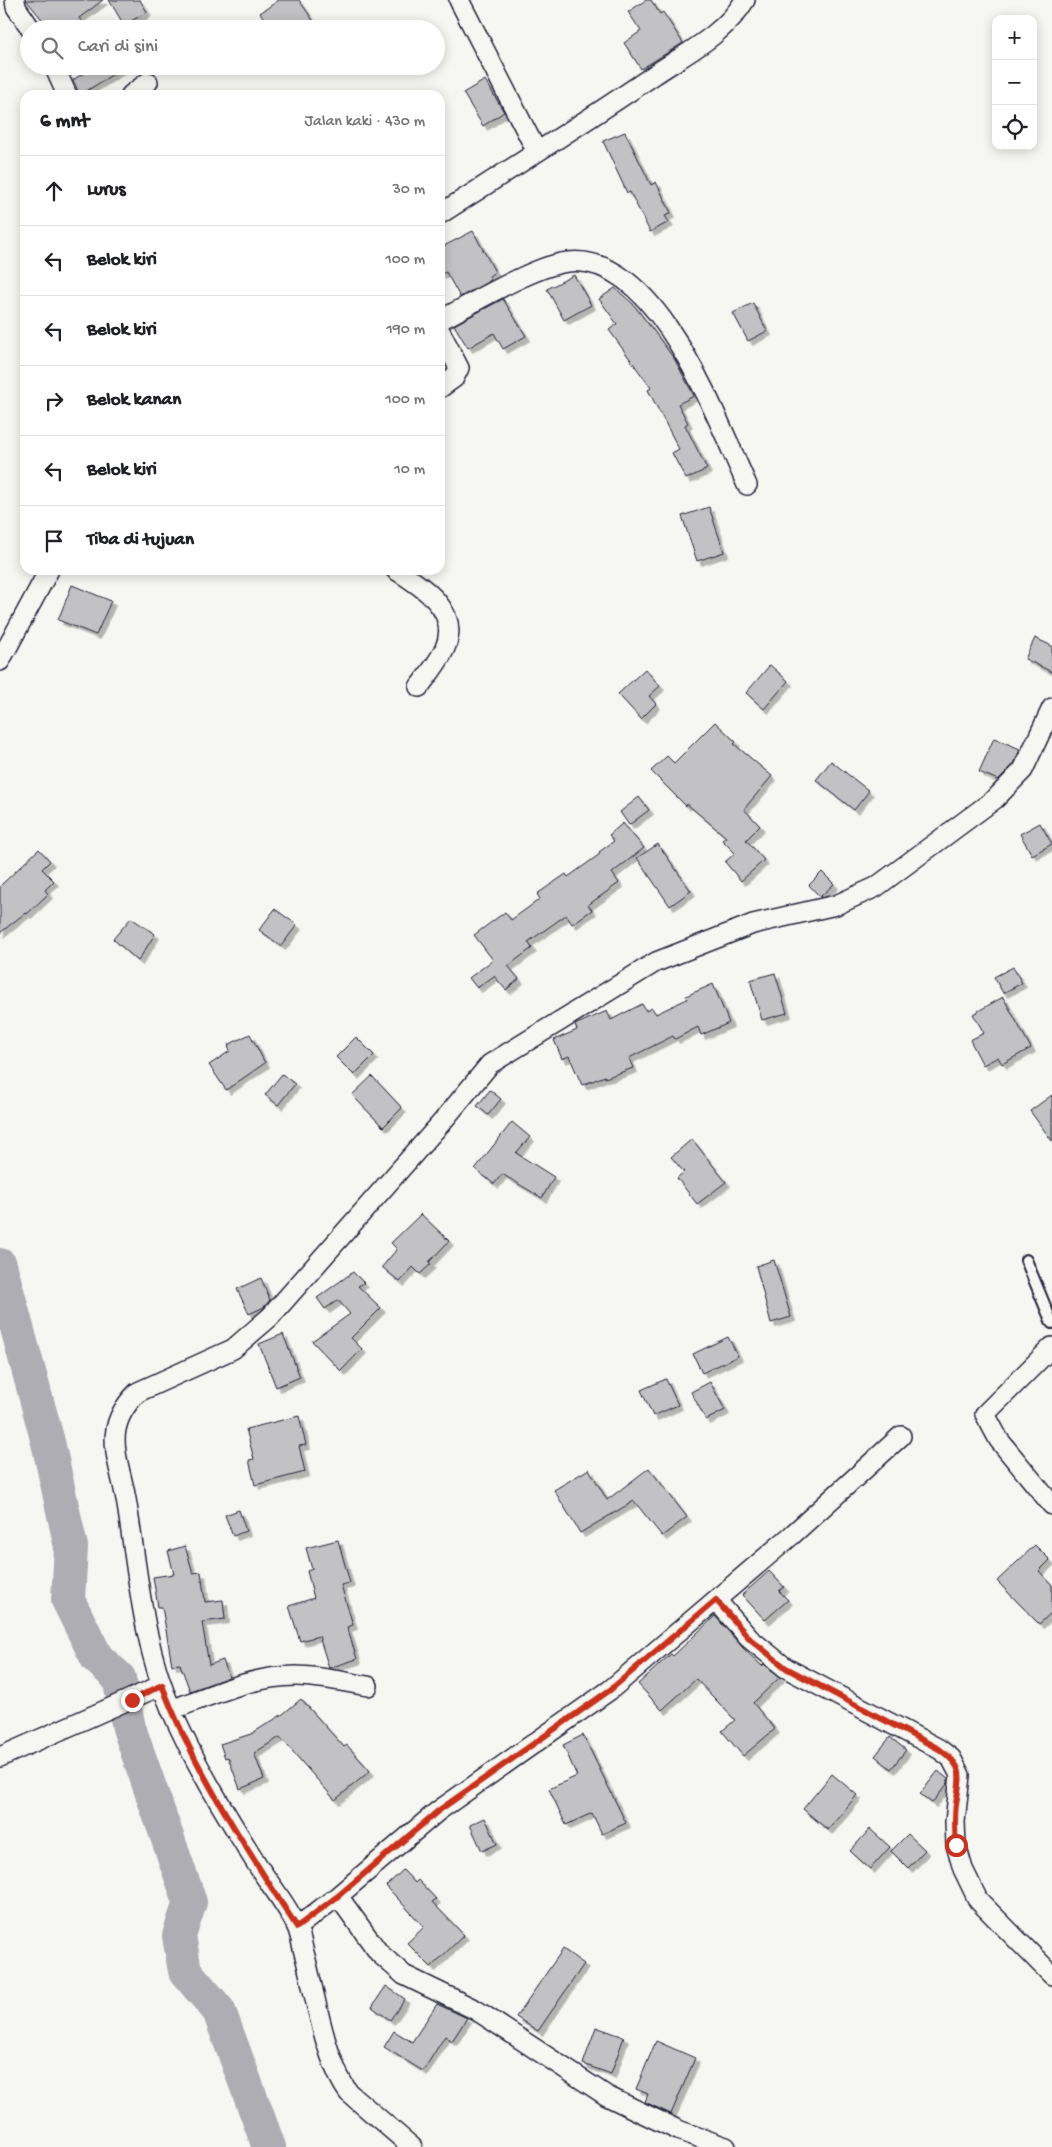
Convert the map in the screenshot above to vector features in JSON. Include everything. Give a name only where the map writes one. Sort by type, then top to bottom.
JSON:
[{"type":"street","points":[[15,0],[16,7],[25,20]]},
{"type":"street","points":[[459,0],[537,152]]},
{"type":"street","points":[[445,211],[707,39],[723,26],[744,0]]},
{"type":"street","points":[[58,75],[66,90]]},
{"type":"street","points":[[138,90],[148,82]]},
{"type":"street","points":[[445,317],[512,283],[566,262],[584,261],[618,274],[644,297],[667,325],[699,381],[748,486]]},
{"type":"street","points":[[445,340],[458,362],[459,368],[454,378],[445,384]]},
{"type":"street","points":[[0,661],[46,575]]},
{"type":"street","points":[[404,575],[437,600],[449,626],[449,637],[445,649],[419,687]]},
{"type":"street","points":[[412,2147],[349,2093],[341,2082],[329,2050],[297,1927],[241,1839],[171,1710],[162,1685],[141,1605],[127,1504],[116,1451],[115,1434],[118,1417],[126,1403],[138,1392],[233,1349],[270,1317],[490,1064],[656,962],[753,924],[836,905],[876,887],[995,799],[1023,770],[1052,708]]},
{"type":"street","points":[[1052,1347],[985,1414],[999,1440],[1052,1505]]},
{"type":"street","points":[[297,1927],[338,1896],[438,1811],[492,1771],[589,1705],[716,1600],[841,1492],[901,1436]]},
{"type":"street","points":[[716,1600],[750,1639],[786,1668],[939,1749],[951,1758],[960,1775],[955,1822],[956,1845],[963,1868],[978,1900],[1052,1976]]},
{"type":"street","points":[[171,1710],[245,1683],[272,1678],[296,1676],[326,1678],[368,1686]]},
{"type":"street","points":[[0,1757],[162,1685]]},
{"type":"street","points":[[338,1896],[379,1953],[404,1975],[476,2010],[607,2096],[678,2130],[726,2147]]},
{"type":"lane","points":[[1026,1260],[1052,1323]]},
{"type":"building","points":[[26,0],[103,0],[79,18],[81,20],[43,20]]},
{"type":"building","points":[[109,0],[140,0],[147,12],[133,20],[121,20]]},
{"type":"building","points":[[279,0],[299,0],[313,20],[265,20],[260,13]]},
{"type":"building","points":[[646,0],[651,0],[660,14],[663,12],[683,43],[641,69],[624,43],[641,31],[628,12]]},
{"type":"building","points":[[80,75],[112,75],[88,90],[78,90],[73,80]]},
{"type":"building","points":[[485,80],[504,112],[483,126],[463,93]]},
{"type":"building","points":[[625,132],[651,185],[656,182],[671,213],[665,216],[669,222],[650,232],[630,192],[627,193],[603,141]]},
{"type":"building","points":[[473,231],[495,272],[489,276],[491,280],[460,297],[445,272],[445,245]]},
{"type":"building","points":[[574,275],[591,305],[564,320],[547,289]]},
{"type":"building","points":[[615,288],[633,304],[675,360],[694,396],[678,404],[688,423],[685,425],[707,469],[686,479],[672,453],[679,449],[648,390],[651,388],[609,330],[617,324],[599,299]]},
{"type":"building","points":[[503,299],[526,336],[503,349],[494,333],[468,348],[454,325]]},
{"type":"building","points":[[753,303],[767,331],[748,341],[733,313]]},
{"type":"building","points":[[709,507],[724,552],[697,561],[682,516]]},
{"type":"building","points":[[72,585],[111,601],[96,635],[58,620]]},
{"type":"building","points":[[1035,638],[1052,646],[1052,672],[1025,659]]},
{"type":"building","points":[[770,665],[788,681],[764,709],[746,693]]},
{"type":"building","points":[[645,669],[660,686],[649,696],[656,704],[641,719],[618,694]]},
{"type":"building","points":[[715,722],[736,742],[734,744],[772,776],[744,809],[760,826],[746,840],[764,860],[741,881],[725,862],[735,853],[722,840],[726,837],[687,804],[686,806],[651,771],[667,756],[674,763]]},
{"type":"building","points":[[994,738],[1020,749],[1014,764],[998,780],[979,772]]},
{"type":"building","points":[[831,761],[869,791],[854,810],[816,780]]},
{"type":"building","points":[[639,797],[649,810],[629,825],[620,812]]},
{"type":"building","points":[[623,823],[644,848],[612,873],[619,883],[588,905],[592,910],[572,924],[566,915],[528,942],[532,948],[508,966],[519,979],[506,990],[494,976],[477,988],[469,978],[493,960],[474,935],[505,912],[511,920],[540,899],[537,894],[566,874],[568,877],[600,854],[599,852],[614,841],[609,835]]},
{"type":"building","points":[[1040,823],[1052,844],[1032,855],[1020,834]]},
{"type":"building","points":[[658,844],[691,891],[670,906],[637,858]]},
{"type":"building","points":[[39,849],[50,861],[42,869],[54,881],[45,890],[48,894],[27,914],[25,913],[0,933],[0,886]]},
{"type":"building","points":[[822,872],[834,884],[820,897],[809,885]]},
{"type":"building","points":[[275,909],[297,925],[281,946],[259,930]]},
{"type":"building","points":[[131,918],[155,934],[138,961],[113,939]]},
{"type":"building","points":[[1013,967],[1022,983],[1003,993],[994,977]]},
{"type":"building","points":[[775,973],[787,1013],[762,1020],[750,980]]},
{"type":"building","points":[[713,984],[729,1023],[701,1035],[698,1027],[675,1039],[673,1036],[629,1058],[633,1068],[582,1085],[569,1056],[562,1059],[554,1040],[577,1030],[575,1025],[579,1023],[607,1011],[611,1020],[642,1004],[646,1011],[652,1008],[656,1014],[687,999],[686,996]]},
{"type":"building","points":[[1003,997],[1031,1048],[1002,1064],[998,1057],[983,1065],[970,1040],[984,1033],[973,1014]]},
{"type":"building","points":[[250,1034],[265,1063],[226,1090],[209,1065],[230,1051],[228,1045]]},
{"type":"building","points":[[356,1037],[374,1055],[354,1075],[336,1057]]},
{"type":"building","points":[[282,1074],[295,1084],[278,1105],[265,1095]]},
{"type":"building","points":[[372,1076],[402,1108],[383,1127],[352,1095]]},
{"type":"building","points":[[490,1090],[501,1099],[488,1115],[477,1106]]},
{"type":"building","points":[[1052,1095],[1052,1141],[1030,1111]]},
{"type":"building","points":[[512,1122],[530,1137],[516,1153],[554,1177],[542,1198],[502,1174],[494,1184],[475,1169]]},
{"type":"building","points":[[692,1139],[726,1182],[697,1204],[677,1178],[684,1172],[671,1157]]},
{"type":"building","points":[[421,1214],[449,1241],[429,1262],[431,1264],[420,1274],[413,1267],[400,1282],[382,1267],[397,1249],[391,1243]]},
{"type":"building","points":[[774,1260],[791,1317],[771,1323],[756,1266]]},
{"type":"building","points":[[353,1272],[364,1283],[358,1286],[381,1308],[351,1338],[362,1349],[341,1371],[312,1341],[350,1314],[338,1300],[325,1309],[317,1298]]},
{"type":"building","points":[[261,1278],[270,1300],[264,1307],[249,1314],[237,1289]]},
{"type":"building","points":[[283,1334],[300,1377],[276,1387],[259,1344]]},
{"type":"building","points":[[728,1337],[738,1356],[702,1373],[693,1354]]},
{"type":"building","points":[[666,1379],[678,1405],[653,1416],[641,1390]]},
{"type":"building","points":[[710,1382],[725,1410],[706,1420],[691,1392]]},
{"type":"building","points":[[299,1416],[306,1445],[299,1446],[305,1472],[255,1485],[249,1460],[254,1459],[246,1429]]},
{"type":"building","points":[[649,1468],[687,1517],[662,1536],[634,1501],[580,1533],[554,1490],[589,1469],[607,1500]]},
{"type":"building","points":[[239,1510],[246,1531],[233,1536],[225,1515]]},
{"type":"building","points":[[338,1540],[350,1583],[341,1585],[353,1625],[347,1627],[357,1659],[329,1668],[319,1636],[300,1641],[289,1606],[314,1598],[307,1571],[312,1569],[306,1548]]},
{"type":"building","points":[[1035,1545],[1050,1560],[1039,1571],[1052,1585],[1052,1612],[1039,1624],[997,1581]]},
{"type":"building","points":[[185,1546],[193,1573],[201,1572],[205,1602],[223,1600],[225,1619],[202,1622],[209,1665],[223,1660],[229,1677],[190,1691],[180,1664],[172,1665],[162,1607],[158,1607],[153,1577],[174,1574],[168,1551]]},
{"type":"building","points":[[769,1571],[784,1587],[779,1591],[788,1600],[765,1620],[742,1595]]},
{"type":"building","points":[[715,1616],[743,1648],[762,1666],[764,1664],[780,1677],[753,1703],[775,1729],[743,1756],[722,1731],[735,1720],[696,1679],[662,1710],[638,1684],[671,1654],[673,1656]]},
{"type":"building","points":[[301,1699],[344,1747],[347,1745],[370,1771],[335,1800],[280,1737],[254,1753],[264,1779],[240,1789],[228,1757],[225,1758],[220,1744],[251,1734],[283,1714]]},
{"type":"building","points":[[583,1735],[626,1823],[602,1834],[592,1813],[566,1825],[549,1789],[577,1776],[563,1745]]},
{"type":"building","points":[[890,1737],[906,1750],[891,1769],[875,1756]]},
{"type":"building","points":[[938,1771],[948,1779],[948,1783],[932,1803],[920,1794]]},
{"type":"building","points":[[832,1774],[857,1795],[828,1830],[803,1809]]},
{"type":"building","points":[[485,1818],[497,1844],[482,1851],[470,1825]]},
{"type":"building","points":[[870,1829],[890,1847],[870,1869],[850,1851]]},
{"type":"building","points":[[908,1834],[925,1850],[908,1868],[891,1851]]},
{"type":"building","points":[[403,1870],[415,1883],[418,1880],[436,1899],[432,1902],[464,1935],[431,1967],[407,1943],[424,1927],[386,1886]]},
{"type":"building","points":[[563,1949],[584,1964],[538,2031],[516,2017]]},
{"type":"building","points":[[386,1986],[405,1999],[390,2020],[372,2007]]},
{"type":"building","points":[[437,2004],[467,2018],[452,2041],[445,2036],[423,2071],[384,2047],[394,2031],[412,2042]]},
{"type":"building","points":[[596,2027],[624,2037],[611,2074],[583,2064]]},
{"type":"building","points":[[656,2041],[695,2058],[671,2114],[645,2102],[648,2094],[636,2089]]},
{"type":"waterway","points":[[0,1265],[48,1442],[71,1547],[68,1600],[97,1658],[119,1678],[129,1728],[190,1902],[179,1936],[185,1971],[219,2011],[269,2147]]},
{"type":"route","points":[[132,1700],[162,1685],[171,1710],[241,1839],[297,1927],[338,1896],[438,1811],[492,1771],[553,1731],[610,1690],[644,1659],[716,1600],[750,1639],[786,1668],[939,1749],[951,1758],[957,1766],[960,1775],[960,1787],[956,1803],[956,1845]]}]
